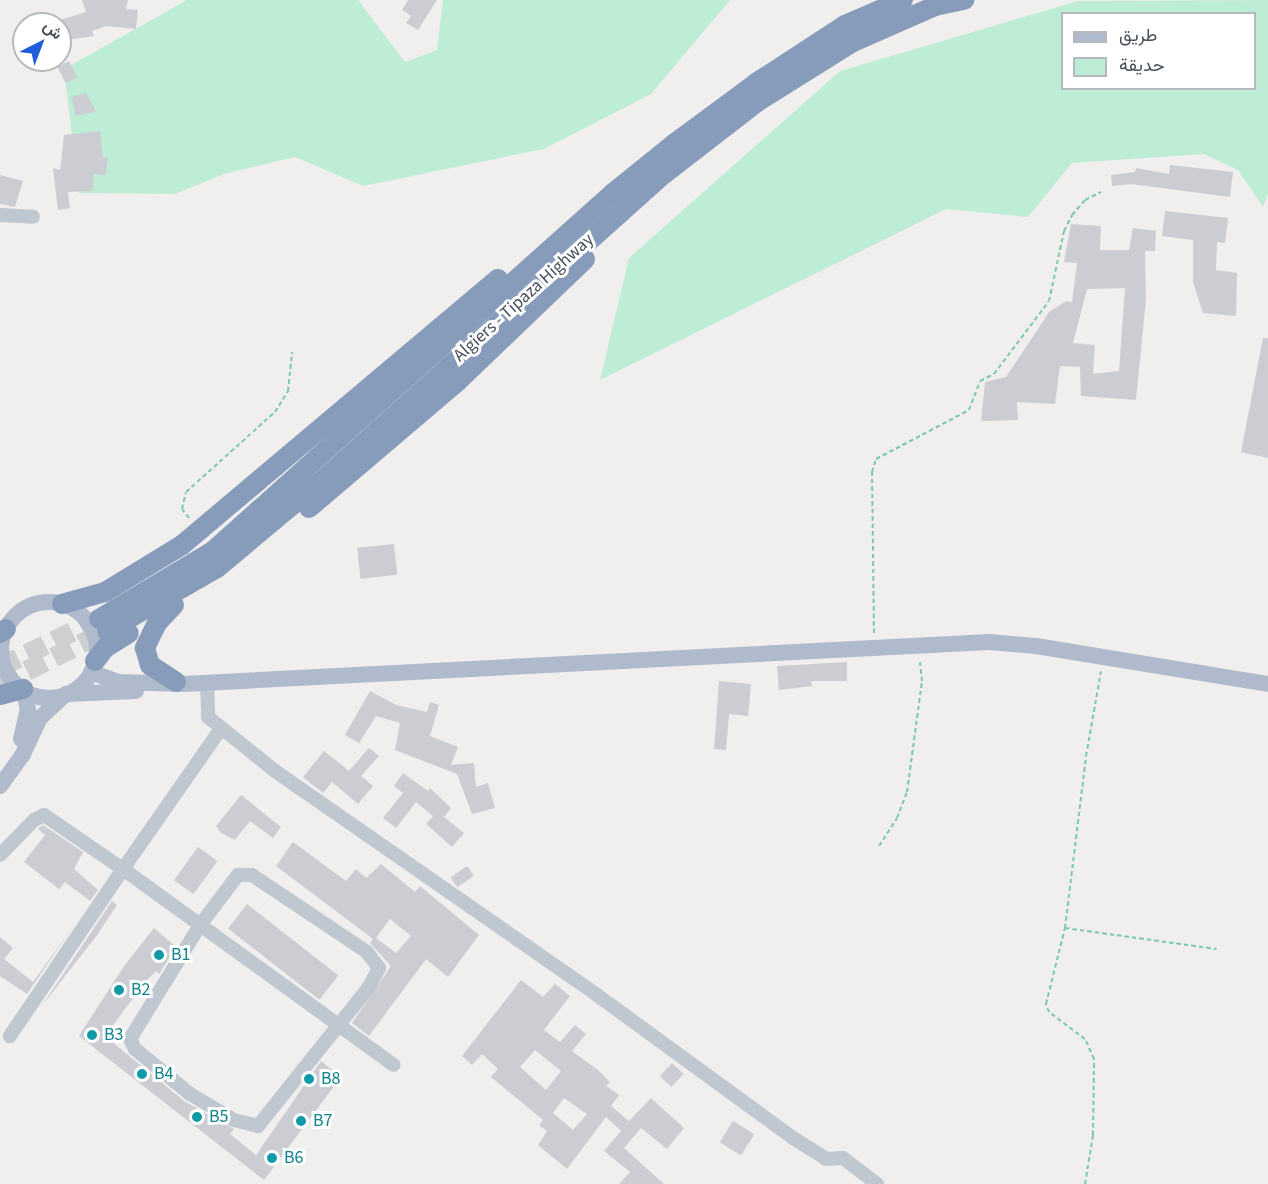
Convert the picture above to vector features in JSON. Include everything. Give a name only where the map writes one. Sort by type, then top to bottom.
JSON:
[{"type":"highway","name":"Algiers - Tipaza Highway","points":[[903,0],[845,25],[756,83],[613,193],[213,551],[103,625],[217,568],[326,477],[647,190],[757,102],[853,42],[935,6],[964,0]]},
{"type":"highway","points":[[93,666],[110,644],[230,570],[297,518],[458,381],[552,294],[647,190]]},
{"type":"highway","points":[[62,604],[105,592],[199,532],[525,256],[613,193]]},
{"type":"highway","points":[[174,605],[157,623],[145,648],[150,665],[180,683]]},
{"type":"highway","points":[[0,695],[23,689]]},
{"type":"main road","points":[[49,602],[62,604],[83,616],[90,626],[97,649],[93,666],[40,718],[5,780],[27,719],[23,689],[3,662],[3,631],[24,609],[49,602]]},
{"type":"main road","points":[[93,666],[118,682],[180,683],[918,643],[1024,645],[1268,684]]},
{"type":"main road","points":[[23,689],[44,697],[66,694],[121,693],[180,683]]},
{"type":"street","points":[[0,215],[33,217]]},
{"type":"street","points":[[207,682],[208,717],[220,730],[597,995],[793,1138],[826,1159],[843,1158],[877,1184]]},
{"type":"street","points":[[10,1036],[220,730]]},
{"type":"street","points":[[0,855],[18,834],[44,815],[394,1065]]},
{"type":"street","points":[[238,875],[252,875],[367,952],[379,968],[339,1025],[258,1126],[234,1120],[190,1094],[135,1049],[130,1040],[200,925],[231,881],[238,875]]},
{"type":"path","points":[[874,645],[872,472],[876,459],[969,410],[980,381],[994,374],[1050,301],[1064,231],[1072,215],[1085,200],[1101,192]]},
{"type":"path","points":[[199,532],[182,509],[186,492],[275,412],[290,383],[292,352]]},
{"type":"path","points":[[879,846],[897,818],[907,792],[922,681],[918,643]]},
{"type":"path","points":[[1085,1184],[1093,1135],[1094,1059],[1085,1039],[1049,1012],[1046,1004],[1065,928],[1086,756],[1104,657]]},
{"type":"path","points":[[1065,928],[1217,950]]},
{"type":"green space","points":[[187,0],[358,0],[405,62],[437,50],[443,0],[730,0],[651,94],[544,149],[363,186],[295,157],[224,174],[175,194],[79,193],[64,72],[72,72],[72,65]]},
{"type":"green space","points":[[1268,0],[1268,193],[1263,207],[1238,170],[1204,154],[1072,163],[1028,217],[946,209],[600,380],[629,258],[840,71],[1078,1]]},
{"type":"building","points":[[82,0],[128,0],[126,9],[138,10],[136,29],[106,26],[92,31],[94,36],[72,39],[72,16],[86,12]]},
{"type":"building","points":[[408,0],[437,0],[418,30],[406,23],[411,16],[402,10]]},
{"type":"building","points":[[72,67],[77,77],[66,83],[60,72],[72,72]]},
{"type":"building","points":[[86,93],[96,111],[76,116],[71,97]]},
{"type":"building","points":[[100,131],[103,158],[108,158],[106,175],[93,174],[93,191],[68,192],[70,208],[58,210],[53,168],[60,170],[64,135]]},
{"type":"building","points":[[1170,165],[1233,172],[1230,197],[1131,184],[1112,186],[1111,175],[1135,172],[1136,168],[1169,174]]},
{"type":"building","points":[[0,175],[23,181],[15,207],[0,204]]},
{"type":"building","points":[[1165,211],[1228,218],[1225,243],[1217,242],[1216,270],[1237,273],[1236,316],[1203,313],[1193,282],[1193,240],[1162,236]]},
{"type":"building","points":[[1071,224],[1101,226],[1100,250],[1129,250],[1133,228],[1156,231],[1155,251],[1145,251],[1146,299],[1136,400],[1081,396],[1080,367],[1060,366],[1055,404],[1017,402],[1018,420],[981,421],[985,382],[1006,377],[1049,312],[1066,301],[1072,302],[1077,263],[1064,262]],"holes":[[[1125,288],[1119,371],[1093,374],[1095,345],[1073,343],[1087,289]]]},
{"type":"building","points":[[1263,338],[1268,338],[1268,458],[1241,452]]},
{"type":"building","points":[[394,544],[397,575],[360,579],[357,548]]},
{"type":"building","points":[[847,662],[847,681],[811,681],[812,686],[779,690],[777,666]]},
{"type":"building","points":[[719,681],[751,684],[748,716],[729,714],[726,750],[714,749]]},
{"type":"building","points":[[370,691],[396,705],[427,712],[430,702],[439,705],[430,736],[458,747],[451,765],[474,763],[476,787],[488,783],[495,808],[472,814],[457,774],[395,750],[400,723],[376,716],[359,743],[345,735]]},
{"type":"building","points":[[369,748],[379,756],[361,776],[373,786],[358,804],[332,782],[323,793],[303,777],[324,751],[349,771]]},
{"type":"building","points":[[403,773],[428,791],[430,788],[451,808],[444,817],[464,833],[452,847],[426,824],[433,816],[416,802],[396,828],[383,818],[403,793],[394,786]]},
{"type":"building","points":[[241,795],[281,827],[273,838],[250,821],[235,840],[221,833],[216,826]]},
{"type":"building","points":[[43,825],[83,852],[74,869],[98,890],[90,901],[65,882],[59,889],[24,862],[45,835],[38,829]]},
{"type":"building","points":[[293,842],[346,881],[356,869],[366,878],[381,864],[415,892],[420,886],[479,935],[448,977],[426,959],[369,1036],[352,1023],[391,966],[370,943],[373,939],[276,866]],"holes":[[[390,919],[411,936],[396,953],[376,938]]]},
{"type":"building","points":[[198,847],[217,861],[193,894],[174,880]]},
{"type":"building","points":[[467,866],[474,876],[457,887],[451,877]]},
{"type":"building","points":[[112,901],[117,905],[97,935],[41,1007]]},
{"type":"building","points":[[247,904],[338,975],[319,1000],[228,928]]},
{"type":"building","points":[[72,928],[27,994],[0,976],[0,937],[13,948],[4,959],[33,982]]},
{"type":"building","points":[[154,928],[176,947],[159,974],[156,971],[145,982],[105,1036],[184,1101],[234,1129],[230,1134],[256,1155],[321,1061],[341,1077],[264,1180],[79,1036],[124,966]]},
{"type":"building","points":[[521,980],[543,997],[555,984],[570,996],[544,1030],[560,1042],[575,1025],[586,1034],[572,1051],[610,1082],[606,1086],[619,1095],[611,1106],[629,1121],[651,1098],[684,1128],[667,1149],[641,1128],[624,1148],[664,1184],[619,1184],[630,1172],[604,1151],[621,1131],[606,1117],[567,1169],[538,1145],[547,1131],[539,1125],[543,1120],[491,1077],[498,1069],[482,1054],[472,1065],[462,1056]],"holes":[[[535,1050],[561,1071],[546,1090],[520,1067]],[[564,1098],[587,1114],[573,1130],[553,1113]]]},
{"type":"building","points":[[672,1063],[684,1074],[671,1087],[660,1076]]},
{"type":"building","points":[[733,1121],[754,1134],[741,1155],[720,1142]]},
{"type":"tunnel","points":[[0,667],[99,619]]},
{"type":"tunnel","points":[[0,684],[107,631]]},
{"type":"place","name":"B1","points":[[159,955]]},
{"type":"place","name":"B2","points":[[119,990]]},
{"type":"place","name":"B3","points":[[92,1035]]},
{"type":"place","name":"B4","points":[[142,1074]]},
{"type":"place","name":"B8","points":[[309,1079]]},
{"type":"place","name":"B5","points":[[197,1117]]},
{"type":"place","name":"B7","points":[[301,1121]]},
{"type":"place","name":"B6","points":[[272,1158]]}]
